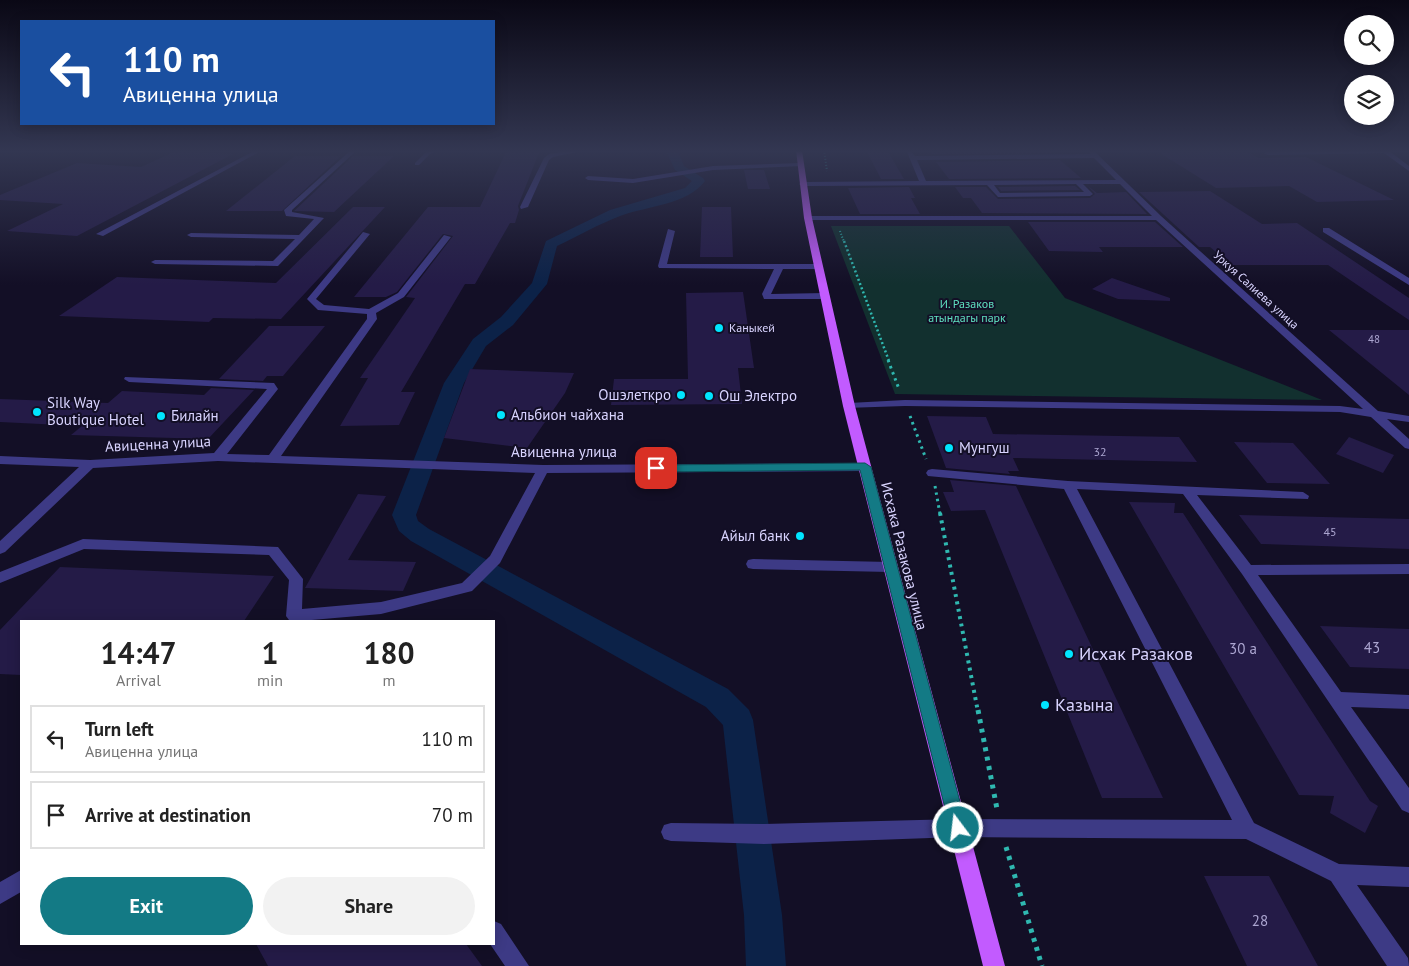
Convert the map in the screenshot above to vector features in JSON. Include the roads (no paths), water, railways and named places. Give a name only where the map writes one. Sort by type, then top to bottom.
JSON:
[{"type":"main road","name":"Исхака Разакова улица","points":[[804,195],[849,406],[994,966]]},
{"type":"street","points":[[100,234],[174,195]]},
{"type":"street","points":[[155,262],[268,265],[282,258],[320,218],[289,214],[288,210],[304,195]]},
{"type":"street","points":[[524,207],[529,195]]},
{"type":"street","name":"Уркуя Салиева улица","points":[[1135,195],[1409,446]]},
{"type":"street","points":[[808,218],[1158,218]]},
{"type":"street","points":[[1326,230],[1409,282]]},
{"type":"street","points":[[670,231],[662,266],[818,267]]},
{"type":"street","points":[[366,234],[311,300],[321,308],[370,312],[401,295],[448,237]]},
{"type":"street","points":[[191,235],[303,237]]},
{"type":"street","points":[[778,268],[766,294],[767,297],[826,296]]},
{"type":"street","points":[[272,459],[372,319],[370,312]]},
{"type":"street","points":[[129,379],[270,385],[273,389],[218,457]]},
{"type":"street","points":[[849,406],[905,403],[1340,409],[1409,419]]},
{"type":"street","name":"Авиценна улица","points":[[0,460],[90,464],[218,457],[543,469],[865,467]]},
{"type":"street","points":[[0,549],[90,464]]},
{"type":"street","points":[[0,578],[83,544],[273,550],[296,579],[294,616],[381,608],[467,587],[495,559],[543,469]]},
{"type":"street","points":[[932,473],[1068,485],[1303,496]]},
{"type":"street","points":[[1068,485],[1247,830]]},
{"type":"street","points":[[1187,491],[1247,570],[1409,804]]},
{"type":"street","points":[[753,564],[890,568]]},
{"type":"street","points":[[1247,570],[1409,569]]},
{"type":"street","points":[[1338,699],[1409,702]]},
{"type":"street","points":[[671,832],[764,834],[958,828],[1247,830],[1338,874],[1409,877]]},
{"type":"street","points":[[1338,874],[1400,966]]},
{"type":"street","points":[[0,894],[20,881]]},
{"type":"street","points":[[495,932],[518,966]]},
{"type":"waterway","points":[[675,195],[615,213],[551,244],[539,284],[507,321],[479,343],[454,383],[404,515],[407,525],[420,535],[717,698],[738,720],[763,915],[766,966]]},
{"type":"place","name":"Каныкей","points":[[719,328]]},
{"type":"place","name":"Ошэлеткро","points":[[681,395]]},
{"type":"place","name":"Ош Электро","points":[[709,396]]},
{"type":"place","name":"Silk Way Boutique Hotel","points":[[37,412]]},
{"type":"place","name":"Альбион чайхана","points":[[501,415]]},
{"type":"place","name":"Билайн","points":[[161,416]]},
{"type":"place","name":"Мунгуш","points":[[949,448]]},
{"type":"place","name":"Айыл банк","points":[[800,536]]},
{"type":"place","name":"Исхак Разаков","points":[[1069,654]]},
{"type":"place","name":"Казына","points":[[1045,705]]},
{"type":"park label","name":"И. Разаков атындагы парк","points":[[967,311]]}]
